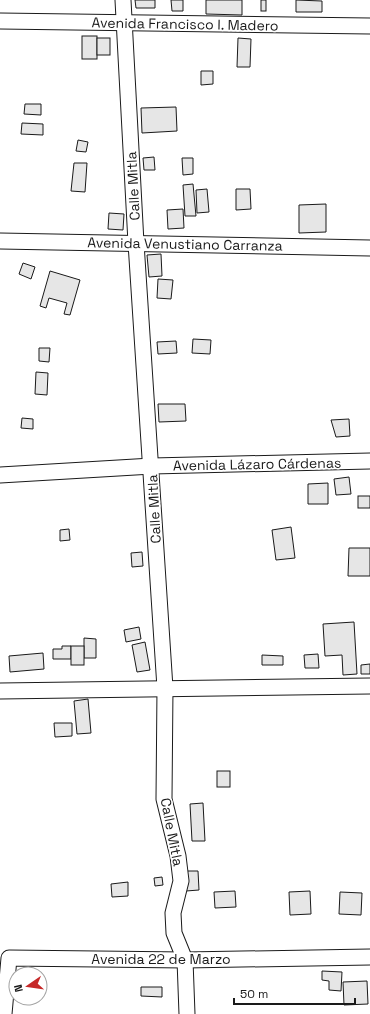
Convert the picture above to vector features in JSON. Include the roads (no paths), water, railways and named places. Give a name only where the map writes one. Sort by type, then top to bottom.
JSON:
[{"type":"street","name":"Calle Mitla","points":[[123,0],[136,243],[152,466],[165,688],[164,798],[178,856],[181,881],[173,913],[174,933],[185,960],[187,1014]]},
{"type":"street","name":"Avenida Francisco I. Madero","points":[[0,21],[125,24],[370,26]]},
{"type":"street","name":"Avenida Venustiano Carranza","points":[[0,241],[370,248]]},
{"type":"street","name":"Avenida Lázaro Cárdenas","points":[[0,475],[152,466],[370,461]]},
{"type":"street","points":[[0,691],[370,686]]},
{"type":"street","name":"Avenida 22 de Marzo","points":[[4,1014],[9,958],[185,960],[370,957]]}]
